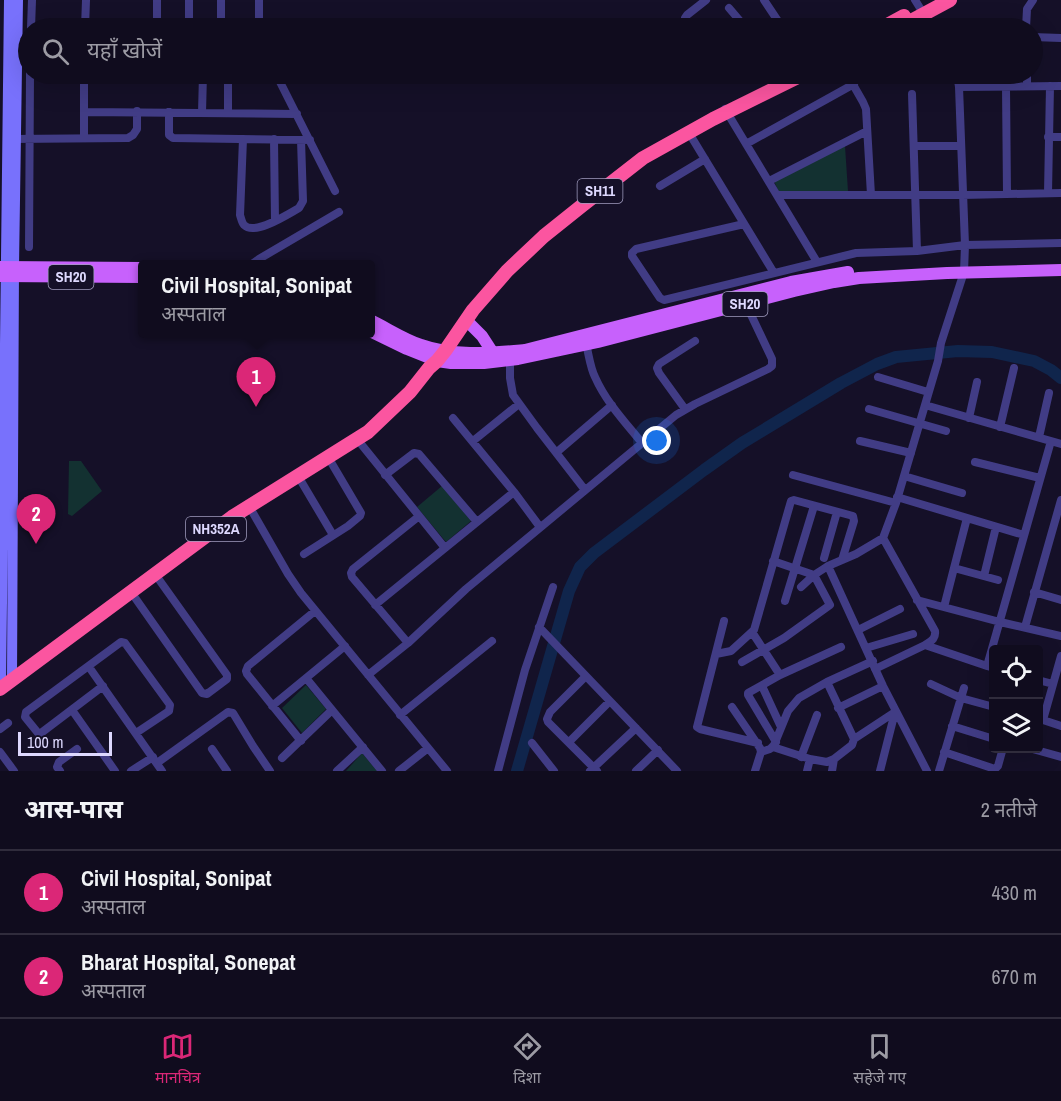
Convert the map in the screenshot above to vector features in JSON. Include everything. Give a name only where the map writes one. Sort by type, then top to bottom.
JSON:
[{"type":"highway","points":[[900,18],[934,0]]},
{"type":"highway","points":[[908,18],[920,7],[950,0]]},
{"type":"highway","name":"SH11","points":[[437,358],[468,306],[502,267],[540,231],[640,153],[775,84]]},
{"type":"highway","name":"SH11","points":[[437,358],[473,310],[507,271],[544,236],[643,158],[689,133],[712,116]]},
{"type":"highway","name":"NH352A","points":[[4,686],[232,517],[368,432],[410,392],[437,358]]},
{"type":"main road","name":"SH20","points":[[375,323],[437,358],[493,353],[510,356],[525,350],[744,299],[859,278],[1061,262]]},
{"type":"main road","name":"SH20","points":[[6,272],[138,268]]},
{"type":"main road","name":"SH20","points":[[964,268],[1061,270]]},
{"type":"main road","name":"SH20","points":[[6,272],[138,277]]},
{"type":"main road","name":"SH20","points":[[375,333],[407,349],[451,363],[484,363],[510,356],[586,344],[744,299]]},
{"type":"main road","points":[[466,320],[482,336],[493,353]]},
{"type":"street","points":[[9,0],[11,139]]},
{"type":"street","points":[[4,686],[6,272],[18,0]]},
{"type":"street","points":[[31,18],[32,0]]},
{"type":"street","points":[[85,18],[86,0]]},
{"type":"street","points":[[157,0],[157,18]]},
{"type":"street","points":[[189,0],[189,18]]},
{"type":"street","points":[[221,0],[221,18]]},
{"type":"street","points":[[259,0],[259,18]]},
{"type":"street","points":[[685,18],[706,0]]},
{"type":"street","points":[[764,0],[776,18]]},
{"type":"street","points":[[1027,18],[1027,9],[1033,0]]},
{"type":"street","points":[[729,8],[738,18]]},
{"type":"street","points":[[1043,37],[1061,38]]},
{"type":"street","points":[[29,247],[30,84]]},
{"type":"street","points":[[84,84],[84,138]]},
{"type":"street","points":[[202,113],[203,84]]},
{"type":"street","points":[[228,84],[228,113]]},
{"type":"street","points":[[281,84],[297,114],[306,140],[335,191]]},
{"type":"street","points":[[746,144],[854,84],[866,109],[871,195]]},
{"type":"street","points":[[801,587],[828,566],[883,538],[897,500],[964,268],[959,84]]},
{"type":"street","points":[[1048,193],[1050,86]]},
{"type":"street","points":[[959,87],[1061,86]]},
{"type":"street","points":[[1006,87],[1007,194]]},
{"type":"street","points":[[912,94],[917,251]]},
{"type":"street","points":[[726,109],[817,262]]},
{"type":"street","points":[[11,139],[128,138],[137,129],[136,111]]},
{"type":"street","points":[[84,112],[297,114]]},
{"type":"street","points":[[169,112],[169,135],[171,137],[306,140]]},
{"type":"street","points":[[768,181],[867,131]]},
{"type":"street","points":[[689,133],[774,273]]},
{"type":"street","points":[[1048,137],[1061,137]]},
{"type":"street","points":[[243,139],[240,215],[243,224],[250,228],[258,228],[275,221],[302,205],[306,140]]},
{"type":"street","points":[[274,139],[275,221]]},
{"type":"street","points":[[914,146],[961,146]]},
{"type":"street","points":[[660,186],[705,159]]},
{"type":"street","points":[[777,195],[1061,193]]},
{"type":"street","points":[[258,260],[339,212]]},
{"type":"street","points":[[744,224],[636,249],[632,256],[660,298],[664,300],[856,253],[917,251],[965,245],[1061,243]]},
{"type":"street","points":[[368,675],[408,643],[466,589],[685,409],[772,366],[772,359],[744,299]]},
{"type":"street","points":[[685,409],[657,368],[659,364],[695,340]]},
{"type":"street","points":[[586,344],[594,376],[612,405],[642,443]]},
{"type":"street","points":[[510,356],[513,395],[585,490]]},
{"type":"street","points":[[1000,427],[1014,368]]},
{"type":"street","points":[[878,377],[928,392]]},
{"type":"street","points":[[969,418],[978,382]]},
{"type":"street","points":[[1039,437],[1049,393]]},
{"type":"street","points":[[473,441],[519,404]]},
{"type":"street","points":[[557,452],[612,405]]},
{"type":"street","points":[[925,405],[1061,444]]},
{"type":"street","points":[[869,410],[946,431]]},
{"type":"street","points":[[453,418],[540,527]]},
{"type":"street","points":[[357,439],[445,548]]},
{"type":"street","points":[[860,441],[911,453]]},
{"type":"street","points":[[995,645],[1051,441]]},
{"type":"street","points":[[385,475],[417,452],[477,522]]},
{"type":"street","points":[[304,554],[359,519],[361,513],[328,457]]},
{"type":"street","points":[[975,462],[1040,478]]},
{"type":"street","points":[[793,475],[967,518],[1024,535]]},
{"type":"street","points":[[298,476],[333,535]]},
{"type":"street","points":[[903,476],[962,493]]},
{"type":"street","points":[[375,605],[514,492]]},
{"type":"street","points":[[1025,627],[1061,500]]},
{"type":"street","points":[[716,654],[731,651],[755,627],[791,501],[851,515],[854,519],[842,560]]},
{"type":"street","points":[[249,506],[288,574],[315,611],[447,771]]},
{"type":"street","points":[[785,601],[814,506]]},
{"type":"street","points":[[824,558],[837,512]]},
{"type":"street","points":[[408,643],[351,573],[418,517]]},
{"type":"street","points":[[944,607],[967,518]]},
{"type":"street","points":[[984,576],[996,527]]},
{"type":"street","points":[[774,745],[788,711],[795,701],[804,695],[826,682],[933,641],[935,631],[883,538]]},
{"type":"street","points":[[742,662],[764,650],[829,607],[830,604],[814,575],[773,561]]},
{"type":"street","points":[[828,566],[883,686],[927,771]]},
{"type":"street","points":[[954,568],[998,580]]},
{"type":"street","points":[[131,592],[202,693],[207,694],[227,680],[227,675],[155,574]]},
{"type":"street","points":[[498,771],[525,670],[553,587]]},
{"type":"street","points":[[1034,592],[1061,600]]},
{"type":"street","points":[[917,600],[1061,636]]},
{"type":"street","points":[[858,630],[900,609]]},
{"type":"street","points":[[301,741],[246,671],[248,666],[315,611]]},
{"type":"street","points":[[724,621],[698,727],[700,729],[759,747],[774,745],[801,757],[827,762],[852,745],[854,739],[896,711]]},
{"type":"street","points":[[539,627],[677,771]]},
{"type":"street","points":[[752,632],[780,675]]},
{"type":"street","points":[[866,648],[913,634]]},
{"type":"street","points":[[400,715],[492,641]]},
{"type":"street","points":[[103,686],[39,734],[25,714],[123,642],[170,705],[169,711],[136,733]]},
{"type":"street","points":[[925,645],[989,667]]},
{"type":"street","points":[[273,706],[345,646]]},
{"type":"street","points":[[774,745],[749,693],[780,675],[841,647]]},
{"type":"street","points":[[1043,714],[1061,656]]},
{"type":"street","points":[[89,667],[162,771]]},
{"type":"street","points":[[586,676],[548,715],[548,722],[594,770],[636,728]]},
{"type":"street","points":[[306,678],[382,771]]},
{"type":"street","points":[[1043,681],[1053,684]]},
{"type":"street","points":[[826,682],[854,739]]},
{"type":"street","points":[[931,684],[960,698],[989,706]]},
{"type":"street","points":[[762,686],[781,727]]},
{"type":"street","points":[[838,708],[883,686]]},
{"type":"street","points":[[939,771],[964,688]]},
{"type":"street","points":[[569,742],[610,701]]},
{"type":"street","points":[[732,707],[759,747],[755,771]]},
{"type":"street","points":[[72,710],[115,771]]},
{"type":"street","points":[[282,758],[332,710]]},
{"type":"street","points":[[131,771],[155,760],[230,711],[270,771]]},
{"type":"street","points":[[880,771],[896,711]]},
{"type":"street","points":[[801,757],[817,715]]},
{"type":"street","points":[[1043,721],[1061,726]]},
{"type":"street","points":[[0,729],[8,723]]},
{"type":"street","points":[[952,726],[989,738]]},
{"type":"street","points":[[532,743],[554,771]]},
{"type":"street","points":[[337,771],[363,747]]},
{"type":"street","points":[[399,771],[428,748]]},
{"type":"street","points":[[60,771],[57,767],[59,762],[77,749]]},
{"type":"street","points":[[212,749],[227,771]]},
{"type":"street","points":[[636,771],[658,750]]},
{"type":"street","points":[[0,752],[14,771]]},
{"type":"street","points":[[1043,752],[1061,757]]},
{"type":"street","points":[[945,753],[995,769],[1002,753]]},
{"type":"street","points":[[807,771],[810,759]]},
{"type":"street","points":[[832,771],[834,759]]},
{"type":"green space","points":[[845,146],[848,191],[779,192],[774,181]]},
{"type":"green space","points":[[69,461],[81,461],[102,491],[72,516],[68,514]]},
{"type":"green space","points":[[442,486],[471,521],[446,542],[417,507]]},
{"type":"green space","points":[[306,685],[326,709],[302,733],[282,708]]},
{"type":"green space","points":[[362,753],[377,771],[346,771]]},
{"type":"waterway","points":[[517,771],[569,591],[580,567],[594,553],[704,470],[742,443],[841,383],[896,357],[958,351],[992,352],[1034,361],[1061,378]]},
{"type":"place","name":"Civil Hospital, Sonipat","points":[[256,407]]},
{"type":"place","name":"Bharat Hospital, Sonepat","points":[[36,544]]}]
